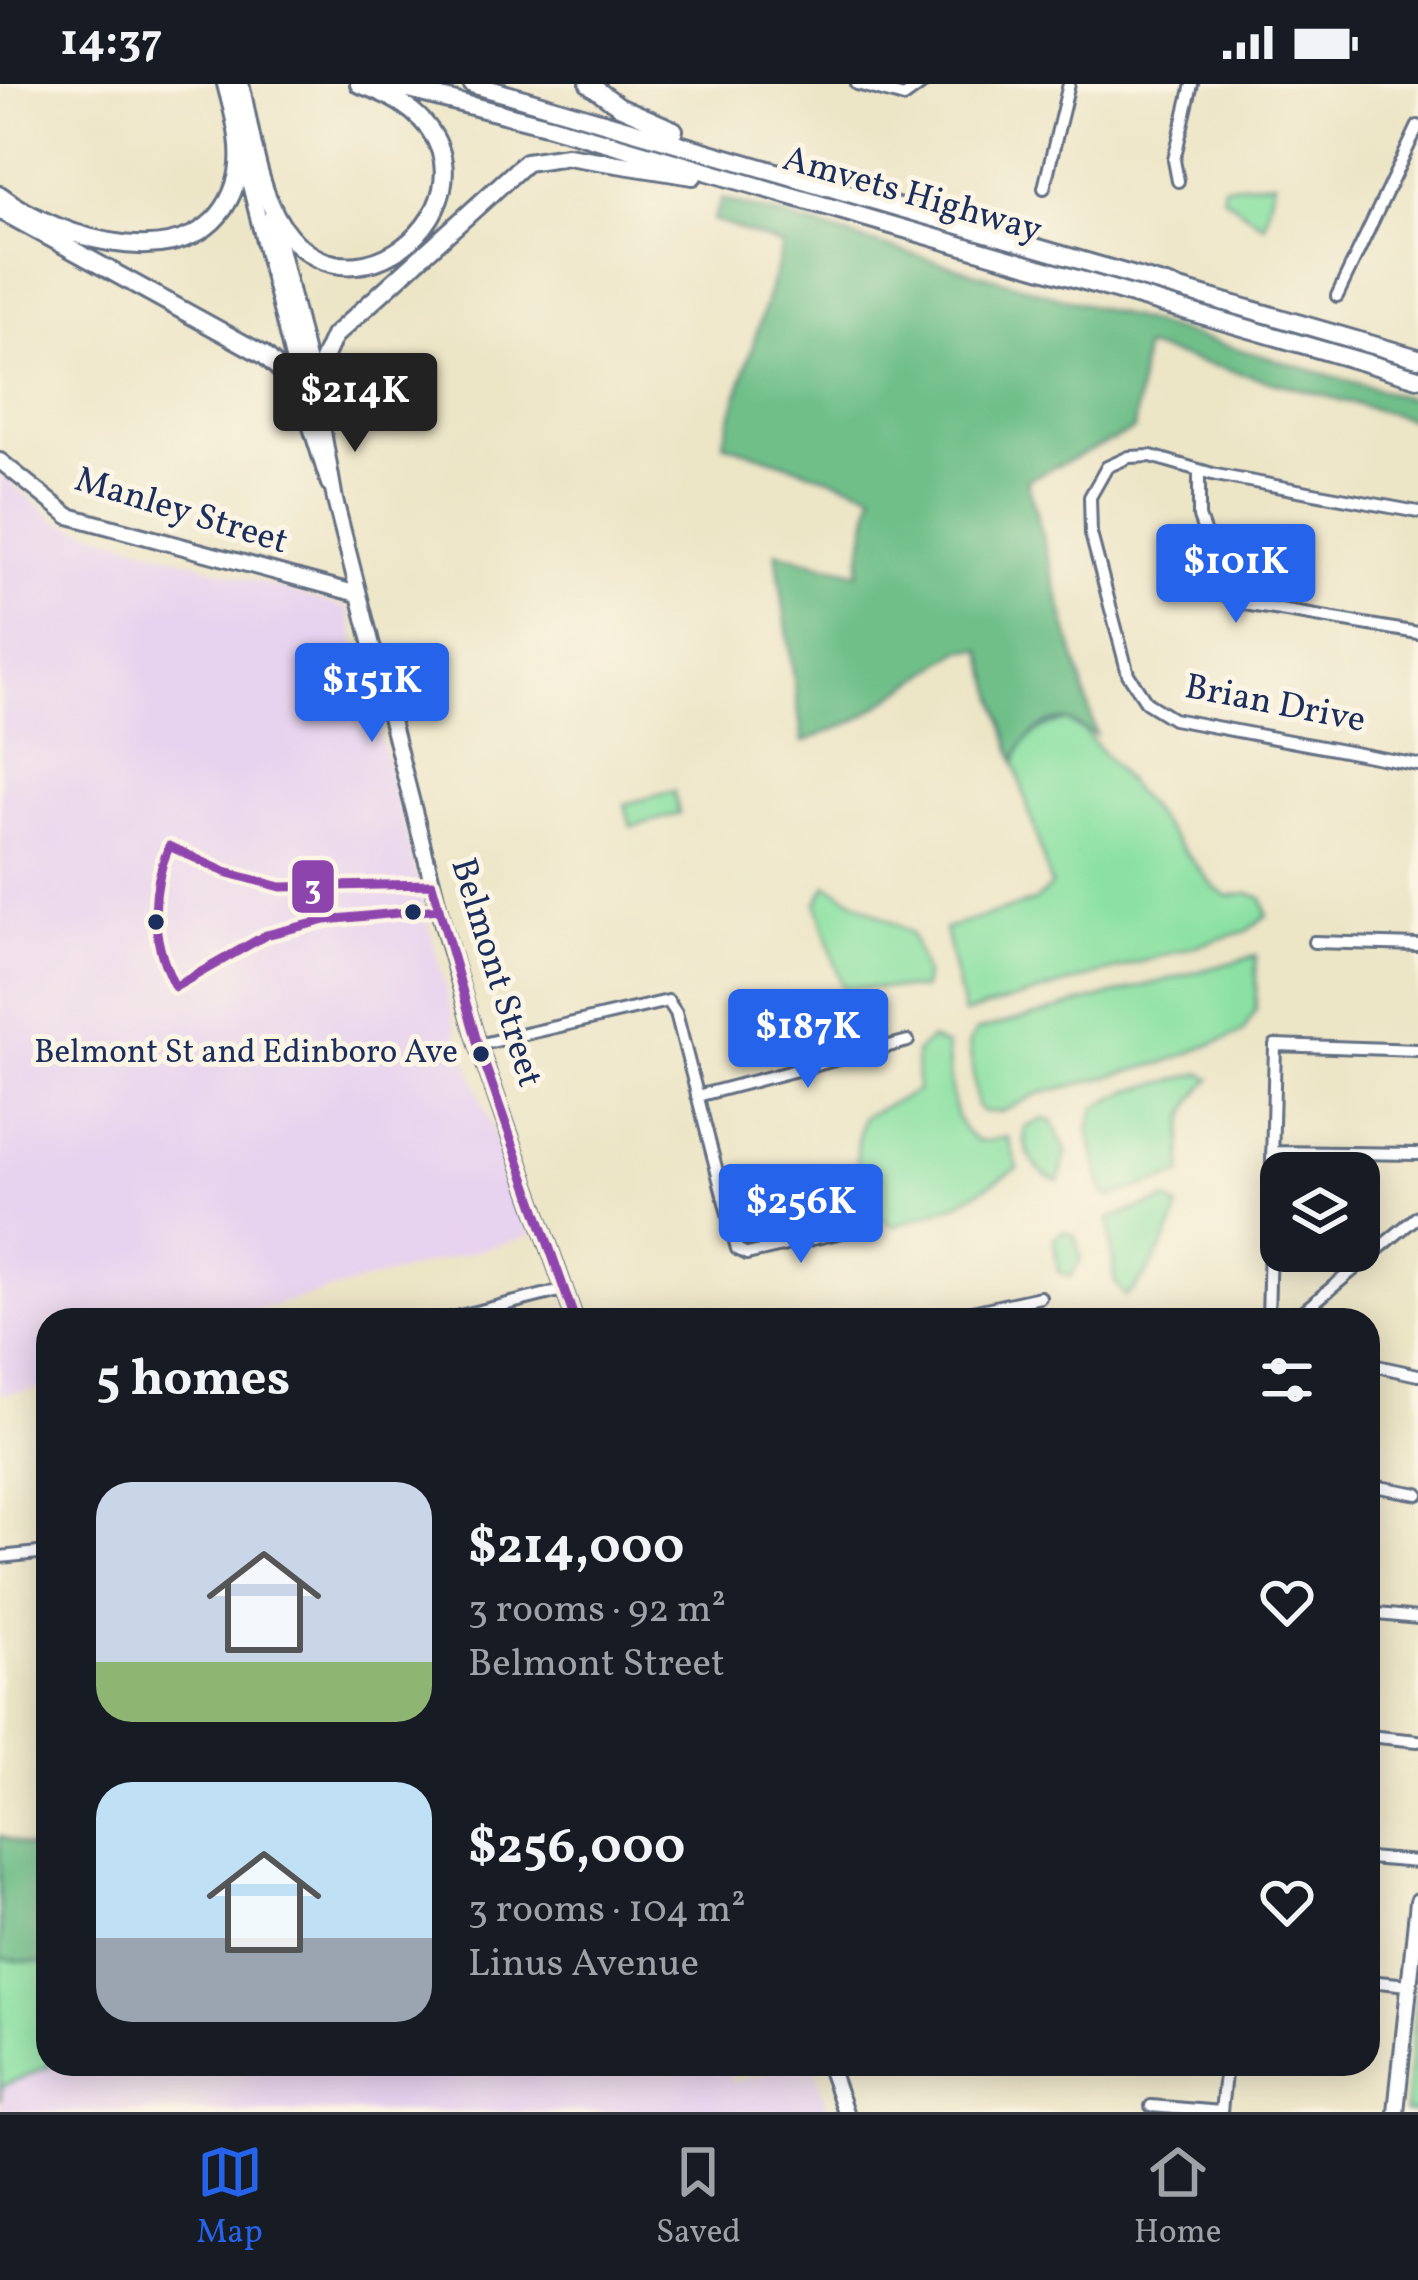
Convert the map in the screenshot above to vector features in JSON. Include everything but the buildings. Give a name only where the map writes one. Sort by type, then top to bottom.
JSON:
[{"type":"highway","points":[[265,185],[289,235],[316,256],[338,264],[376,261],[424,230],[442,189],[437,140],[413,107],[359,84]]},
{"type":"highway","name":"Amvets Highway","points":[[386,84],[754,184],[1418,378]]},
{"type":"highway","name":"Amvets Highway","points":[[472,84],[1418,358]]},
{"type":"highway","points":[[589,84],[633,114],[758,165]]},
{"type":"highway","name":"Belmont Street","points":[[234,88],[265,185]]},
{"type":"highway","name":"Belmont Street","points":[[233,113],[234,88]]},
{"type":"highway","points":[[0,195],[35,218],[90,239],[136,244],[182,238],[214,218],[235,186],[239,158],[233,113]]},
{"type":"highway","points":[[314,418],[319,369],[331,340],[519,166],[567,156],[754,184]]},
{"type":"highway","points":[[0,210],[264,355],[291,380],[314,418]]},
{"type":"main road","name":"Belmont Street","points":[[233,113],[478,1045],[570,1308]]},
{"type":"main road","name":"Belmont Street","points":[[265,185],[314,418]]},
{"type":"main road","name":"Manley Street","points":[[0,460],[69,516],[358,594]]},
{"type":"main road","points":[[1396,2112],[1418,1901]]},
{"type":"main road","points":[[832,2076],[845,2112]]},
{"type":"street","points":[[857,84],[904,97],[922,84]]},
{"type":"street","points":[[1044,188],[1070,84]]},
{"type":"street","points":[[1178,181],[1174,153],[1192,84]]},
{"type":"street","points":[[1336,296],[1418,126]]},
{"type":"street","name":"Brian Drive","points":[[1199,470],[1137,456],[1114,463],[1098,477],[1088,520],[1128,674],[1147,703],[1173,719],[1418,765]]},
{"type":"street","points":[[1418,512],[1199,470],[1199,517],[1227,596],[1250,605],[1418,633]]},
{"type":"street","points":[[1315,942],[1418,946]]},
{"type":"street","points":[[478,1045],[656,1000],[671,1002],[733,1240],[741,1252],[860,1228]]},
{"type":"street","points":[[697,1096],[908,1041]]},
{"type":"street","points":[[1272,1152],[1275,1045],[1418,1050]]},
{"type":"street","points":[[1380,1154],[1418,1154]]},
{"type":"street","points":[[1307,1308],[1418,1216]]},
{"type":"street","points":[[1268,1308],[1269,1272]]},
{"type":"street","points":[[492,1308],[563,1290]]},
{"type":"street","points":[[990,1308],[1040,1297]]},
{"type":"street","points":[[1380,1367],[1418,1376]]},
{"type":"street","points":[[1380,1487],[1418,1494]]},
{"type":"street","points":[[0,1557],[36,1553]]},
{"type":"street","points":[[1380,1614],[1418,1618]]},
{"type":"street","points":[[1380,1737],[1418,1741]]},
{"type":"street","points":[[1380,1859],[1418,1862]]},
{"type":"street","points":[[1380,1982],[1409,1985]]},
{"type":"street","points":[[1151,2106],[1221,2112],[1225,2076]]},
{"type":"shaded area","points":[[0,473],[57,521],[348,609],[455,1026],[531,1236],[264,1308],[36,1308],[36,1390],[0,1394]]},
{"type":"shaded area","points":[[36,2071],[36,2076],[731,2076],[734,2083],[755,2076],[818,2076],[828,2112],[0,2112],[1,2086]]},
{"type":"green space","points":[[1274,181],[1264,225],[1223,197],[1223,186]]},
{"type":"green space","points":[[722,199],[1418,401],[1418,421],[1144,347],[1134,430],[1027,480],[1096,735],[1068,721],[1050,723],[1027,740],[1015,763],[982,650],[962,650],[856,721],[803,742],[776,552],[858,573],[873,492],[723,443],[783,246],[713,220]]},
{"type":"green space","points":[[1067,721],[1085,732],[1216,889],[1227,896],[1248,893],[1262,898],[1267,915],[1247,931],[964,1014],[945,929],[1035,901],[1051,886],[1015,763],[1034,734]]},
{"type":"green space","points":[[674,791],[679,814],[631,827],[625,804]]},
{"type":"green space","points":[[827,885],[911,933],[925,974],[923,989],[842,987],[817,903]]},
{"type":"green space","points":[[1256,956],[1256,1010],[1242,1033],[1163,1063],[1038,1094],[1001,1112],[983,1112],[977,1106],[969,1043],[976,1031]]},
{"type":"green space","points":[[930,1039],[947,1046],[952,1099],[961,1125],[978,1140],[1008,1137],[1018,1168],[957,1204],[895,1226],[871,1208],[864,1194],[857,1164],[860,1132],[863,1117],[917,1091],[916,1053]]},
{"type":"green space","points":[[1202,1073],[1211,1079],[1188,1112],[1182,1174],[1111,1197],[1103,1194],[1089,1131],[1095,1108],[1129,1091]]},
{"type":"green space","points":[[1043,1119],[1052,1121],[1066,1152],[1059,1181],[1037,1167],[1028,1153],[1025,1128]]},
{"type":"green space","points":[[1166,1200],[1178,1207],[1172,1228],[1149,1270],[1125,1296],[1115,1282],[1109,1219]]},
{"type":"green space","points":[[1063,1231],[1075,1236],[1081,1259],[1070,1277],[1058,1271],[1054,1238]]},
{"type":"green space","points":[[0,1836],[36,1851],[36,1963],[0,1959]]},
{"type":"green space","points":[[0,1959],[36,1963],[36,2072],[2,2086],[0,2101]]},
{"type":"green space","points":[[1418,1968],[1418,2112],[1405,2112],[1417,1979]]},
{"type":"transit line","name":"3","points":[[439,909],[326,920],[266,935],[175,987],[157,935],[158,882],[169,846],[225,872],[281,887],[432,884],[478,1045],[571,1308]]},
{"type":"place","name":"Belmont St and Edinboro Ave","points":[[481,1054]]}]
